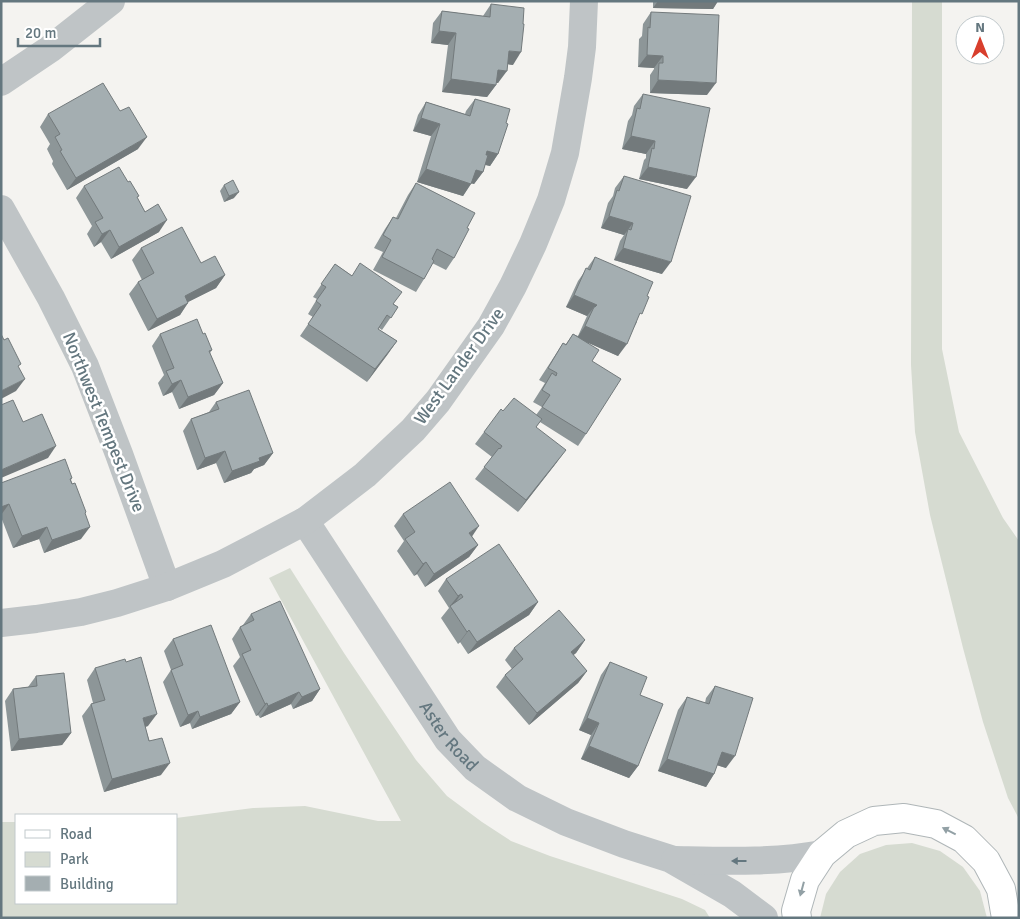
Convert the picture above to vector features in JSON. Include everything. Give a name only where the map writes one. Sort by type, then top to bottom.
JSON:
[{"type":"street","points":[[1,82],[50,48],[111,1]]},
{"type":"street","name":"West Lander Drive","points":[[1,623],[81,612],[116,603],[167,587],[223,564],[305,521],[365,475],[413,430],[438,401],[491,326],[533,244],[551,200],[565,153],[578,78],[582,47],[584,1]]},
{"type":"street","name":"Northwest Tempest Drive","points":[[1,209],[51,298],[85,366],[167,587]]},
{"type":"street","name":"Aster Road","points":[[305,521],[448,740],[475,768],[516,798],[566,822],[671,860],[732,894],[764,918]]},
{"type":"street","points":[[797,918],[796,911],[805,880],[822,854],[846,834],[874,821],[904,818],[936,824],[970,844],[986,861],[1010,895],[1006,918]]},
{"type":"street","name":"Aster Road","points":[[671,860],[741,862],[797,859],[822,854]]},
{"type":"green space","points":[[912,1],[942,1],[942,349],[959,432],[1003,518],[1019,541],[1019,819],[1008,798],[983,722],[963,648],[930,515],[915,432],[911,365]]},
{"type":"green space","points":[[290,568],[416,760],[447,796],[511,841],[550,856],[682,899],[705,910],[710,918],[1,918],[1,822],[15,822],[15,904],[178,904],[178,818],[253,808],[305,806],[378,821],[401,821],[269,578]]},
{"type":"green space","points":[[912,843],[940,851],[963,867],[980,891],[987,918],[820,918],[826,894],[840,872],[860,854],[886,845]]},
{"type":"building","points":[[491,4],[524,8],[521,52],[509,51],[507,71],[498,70],[496,85],[451,79],[456,33],[439,31],[442,11],[490,17]]},
{"type":"building","points":[[651,12],[719,15],[716,83],[658,80],[659,63],[663,63],[663,56],[647,55],[648,27],[650,28]]},
{"type":"building","points":[[103,83],[120,111],[129,107],[147,137],[76,178],[60,151],[62,150],[55,137],[60,134],[48,114]]},
{"type":"building","points":[[643,94],[710,108],[696,177],[648,167],[655,141],[631,136],[637,108],[640,109]]},
{"type":"building","points":[[475,99],[510,109],[506,123],[508,124],[498,154],[487,151],[486,155],[488,155],[483,172],[476,170],[471,184],[426,169],[440,124],[421,118],[426,102],[470,116]]},
{"type":"building","points":[[119,167],[139,196],[137,197],[145,212],[158,204],[167,220],[119,247],[110,230],[102,234],[95,222],[103,218],[84,186]]},
{"type":"building","points":[[624,176],[691,196],[671,262],[623,248],[628,229],[631,230],[633,223],[609,216],[617,190],[619,191]]},
{"type":"building","points":[[233,180],[239,192],[229,196],[224,185]]},
{"type":"building","points":[[416,183],[475,213],[454,258],[437,249],[432,259],[434,261],[424,279],[382,257],[391,240],[383,235],[393,217],[398,219]]},
{"type":"building","points":[[182,227],[201,263],[215,256],[225,275],[185,296],[188,303],[157,319],[138,282],[154,273],[141,248]]},
{"type":"building","points":[[595,257],[653,282],[642,314],[640,313],[627,344],[585,326],[594,307],[597,305],[574,295],[586,268],[590,270]]},
{"type":"building","points":[[360,263],[402,292],[393,304],[398,307],[391,318],[387,315],[378,329],[397,341],[375,369],[308,324],[321,305],[316,301],[326,287],[321,284],[335,264],[352,276]]},
{"type":"building","points":[[197,319],[212,350],[209,351],[223,383],[188,397],[181,380],[172,384],[166,371],[174,368],[160,334]]},
{"type":"building","points":[[1,334],[4,340],[8,338],[21,364],[18,366],[25,379],[1,391]]},
{"type":"building","points":[[573,334],[599,350],[592,361],[621,379],[586,434],[542,407],[550,395],[542,390],[552,373],[556,376],[557,373],[548,368],[563,343],[566,345]]},
{"type":"building","points":[[249,390],[273,453],[259,458],[260,461],[232,471],[225,451],[205,458],[191,419],[219,409],[216,402]]},
{"type":"building","points":[[514,398],[542,419],[536,427],[566,450],[526,500],[484,467],[502,446],[484,432],[501,409],[503,411]]},
{"type":"building","points":[[13,400],[23,422],[42,414],[56,446],[1,470],[1,405]]},
{"type":"building","points":[[65,459],[72,478],[70,479],[72,484],[75,483],[90,527],[52,540],[47,527],[22,536],[9,504],[1,507],[1,483]]},
{"type":"building","points":[[450,482],[479,526],[469,533],[478,545],[434,574],[426,562],[423,564],[405,539],[415,532],[403,514]]},
{"type":"building","points":[[499,544],[538,602],[477,642],[469,630],[467,632],[450,606],[463,597],[461,594],[458,596],[446,579]]},
{"type":"building","points":[[280,601],[320,689],[302,697],[299,692],[268,706],[267,703],[265,704],[242,654],[251,650],[240,627],[254,620],[251,614]]},
{"type":"building","points":[[559,610],[585,640],[571,652],[587,671],[537,713],[505,675],[523,659],[514,648]]},
{"type":"building","points":[[211,625],[240,702],[200,717],[198,711],[188,715],[171,670],[183,665],[173,639]]},
{"type":"building","points":[[141,657],[157,714],[143,718],[149,741],[162,738],[170,763],[112,779],[91,704],[105,700],[95,668],[125,659],[126,662]]},
{"type":"building","points":[[610,662],[647,677],[640,695],[663,704],[638,766],[589,746],[599,723],[587,718]]},
{"type":"building","points":[[64,673],[71,733],[19,739],[13,689],[37,686],[36,676]]},
{"type":"building","points":[[715,686],[753,698],[735,756],[722,752],[714,774],[667,759],[687,697],[709,704]]}]
